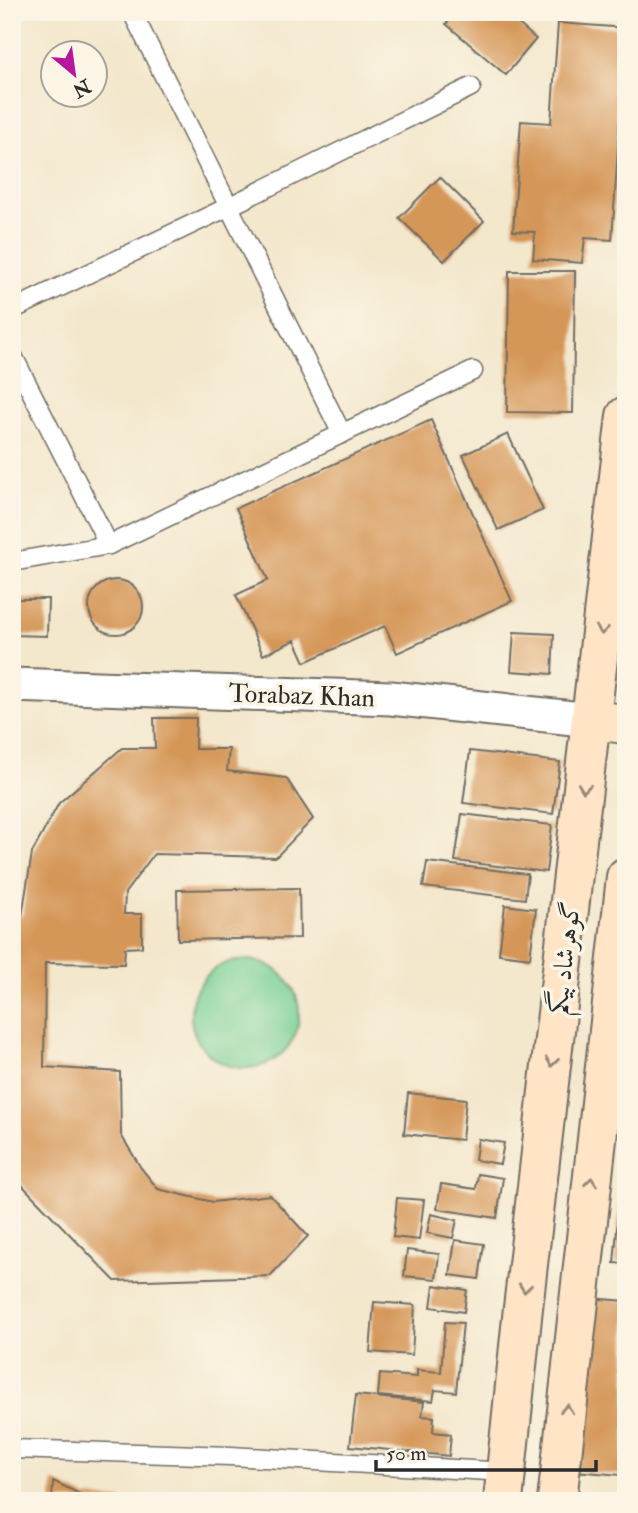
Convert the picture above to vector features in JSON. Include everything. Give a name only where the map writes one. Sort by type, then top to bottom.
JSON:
[{"type":"main road","name":"گوهرشاد بیگم","points":[[504,1486],[609,722],[626,416]]},
{"type":"main road","name":"گوهرشاد بیگم","points":[[557,1501],[626,877]]},
{"type":"street","name":"Torabaz Khan","points":[[12,685],[391,698],[609,722]]},
{"type":"lane","points":[[132,12],[342,434]]},
{"type":"lane","points":[[12,310],[471,87]]},
{"type":"lane","points":[[12,354],[110,545]]},
{"type":"lane","points":[[12,562],[110,545],[473,371]]},
{"type":"lane","points":[[12,1449],[231,1456],[504,1486]]},
{"type":"green space","points":[[245,960],[266,965],[283,976],[294,993],[299,1014],[294,1035],[283,1052],[266,1063],[245,1068],[224,1063],[207,1052],[196,1035],[191,1014],[196,993],[207,976],[224,965]]},
{"type":"building","points":[[456,12],[505,12],[536,39],[506,75],[446,24]]},
{"type":"building","points":[[558,23],[626,28],[612,240],[585,238],[582,263],[533,259],[535,232],[513,231],[521,121],[551,123]]},
{"type":"building","points":[[440,177],[484,221],[444,261],[399,218]]},
{"type":"building","points":[[509,271],[575,271],[573,413],[507,412]]},
{"type":"building","points":[[431,420],[512,601],[397,653],[385,626],[305,662],[295,640],[263,655],[236,595],[268,580],[236,508]]},
{"type":"building","points":[[508,434],[543,510],[498,530],[463,455]]},
{"type":"building","points":[[116,580],[135,588],[143,607],[135,626],[116,634],[97,626],[89,607],[97,588]]},
{"type":"building","points":[[12,599],[48,599],[47,636],[12,635]]},
{"type":"building","points":[[514,632],[554,634],[552,674],[511,671]]},
{"type":"building","points":[[154,718],[196,718],[195,749],[229,749],[227,771],[286,778],[313,819],[276,857],[154,854],[125,893],[124,914],[142,914],[142,947],[125,948],[124,964],[45,963],[44,1067],[120,1072],[121,1135],[141,1168],[158,1189],[213,1202],[270,1195],[308,1236],[270,1276],[115,1281],[19,1182],[19,1111],[12,1111],[12,916],[22,916],[32,853],[59,803],[122,748],[155,748]]},
{"type":"building","points":[[470,751],[560,762],[553,814],[463,803]]},
{"type":"building","points":[[462,814],[552,825],[546,872],[455,861]]},
{"type":"building","points":[[427,862],[528,874],[525,899],[423,887]]},
{"type":"building","points":[[299,888],[300,938],[178,940],[177,890]]},
{"type":"building","points":[[505,905],[536,909],[530,958],[499,954]]},
{"type":"building","points":[[408,1093],[466,1099],[462,1140],[404,1134]]},
{"type":"building","points":[[478,1139],[504,1143],[500,1164],[475,1160]]},
{"type":"building","points":[[478,1174],[503,1178],[497,1218],[437,1209],[441,1184],[476,1189]]},
{"type":"building","points":[[397,1198],[424,1200],[419,1240],[393,1237]]},
{"type":"building","points":[[619,1207],[626,1208],[626,1264],[614,1263]]},
{"type":"building","points":[[431,1214],[457,1220],[453,1238],[427,1233]]},
{"type":"building","points":[[455,1240],[484,1244],[479,1279],[450,1275]]},
{"type":"building","points":[[407,1250],[439,1254],[436,1279],[404,1276]]},
{"type":"building","points":[[434,1285],[467,1290],[464,1312],[431,1307]]},
{"type":"building","points":[[590,1298],[626,1301],[626,1425],[621,1475],[574,1471]]},
{"type":"building","points":[[374,1302],[415,1305],[412,1355],[370,1352]]},
{"type":"building","points":[[445,1322],[463,1323],[456,1392],[435,1390],[433,1401],[378,1396],[380,1374],[417,1377],[417,1370],[441,1372]]},
{"type":"building","points":[[356,1395],[424,1402],[422,1416],[434,1417],[433,1432],[451,1434],[449,1456],[350,1446]]},
{"type":"building","points":[[53,1481],[86,1497],[122,1501],[52,1501]]}]
